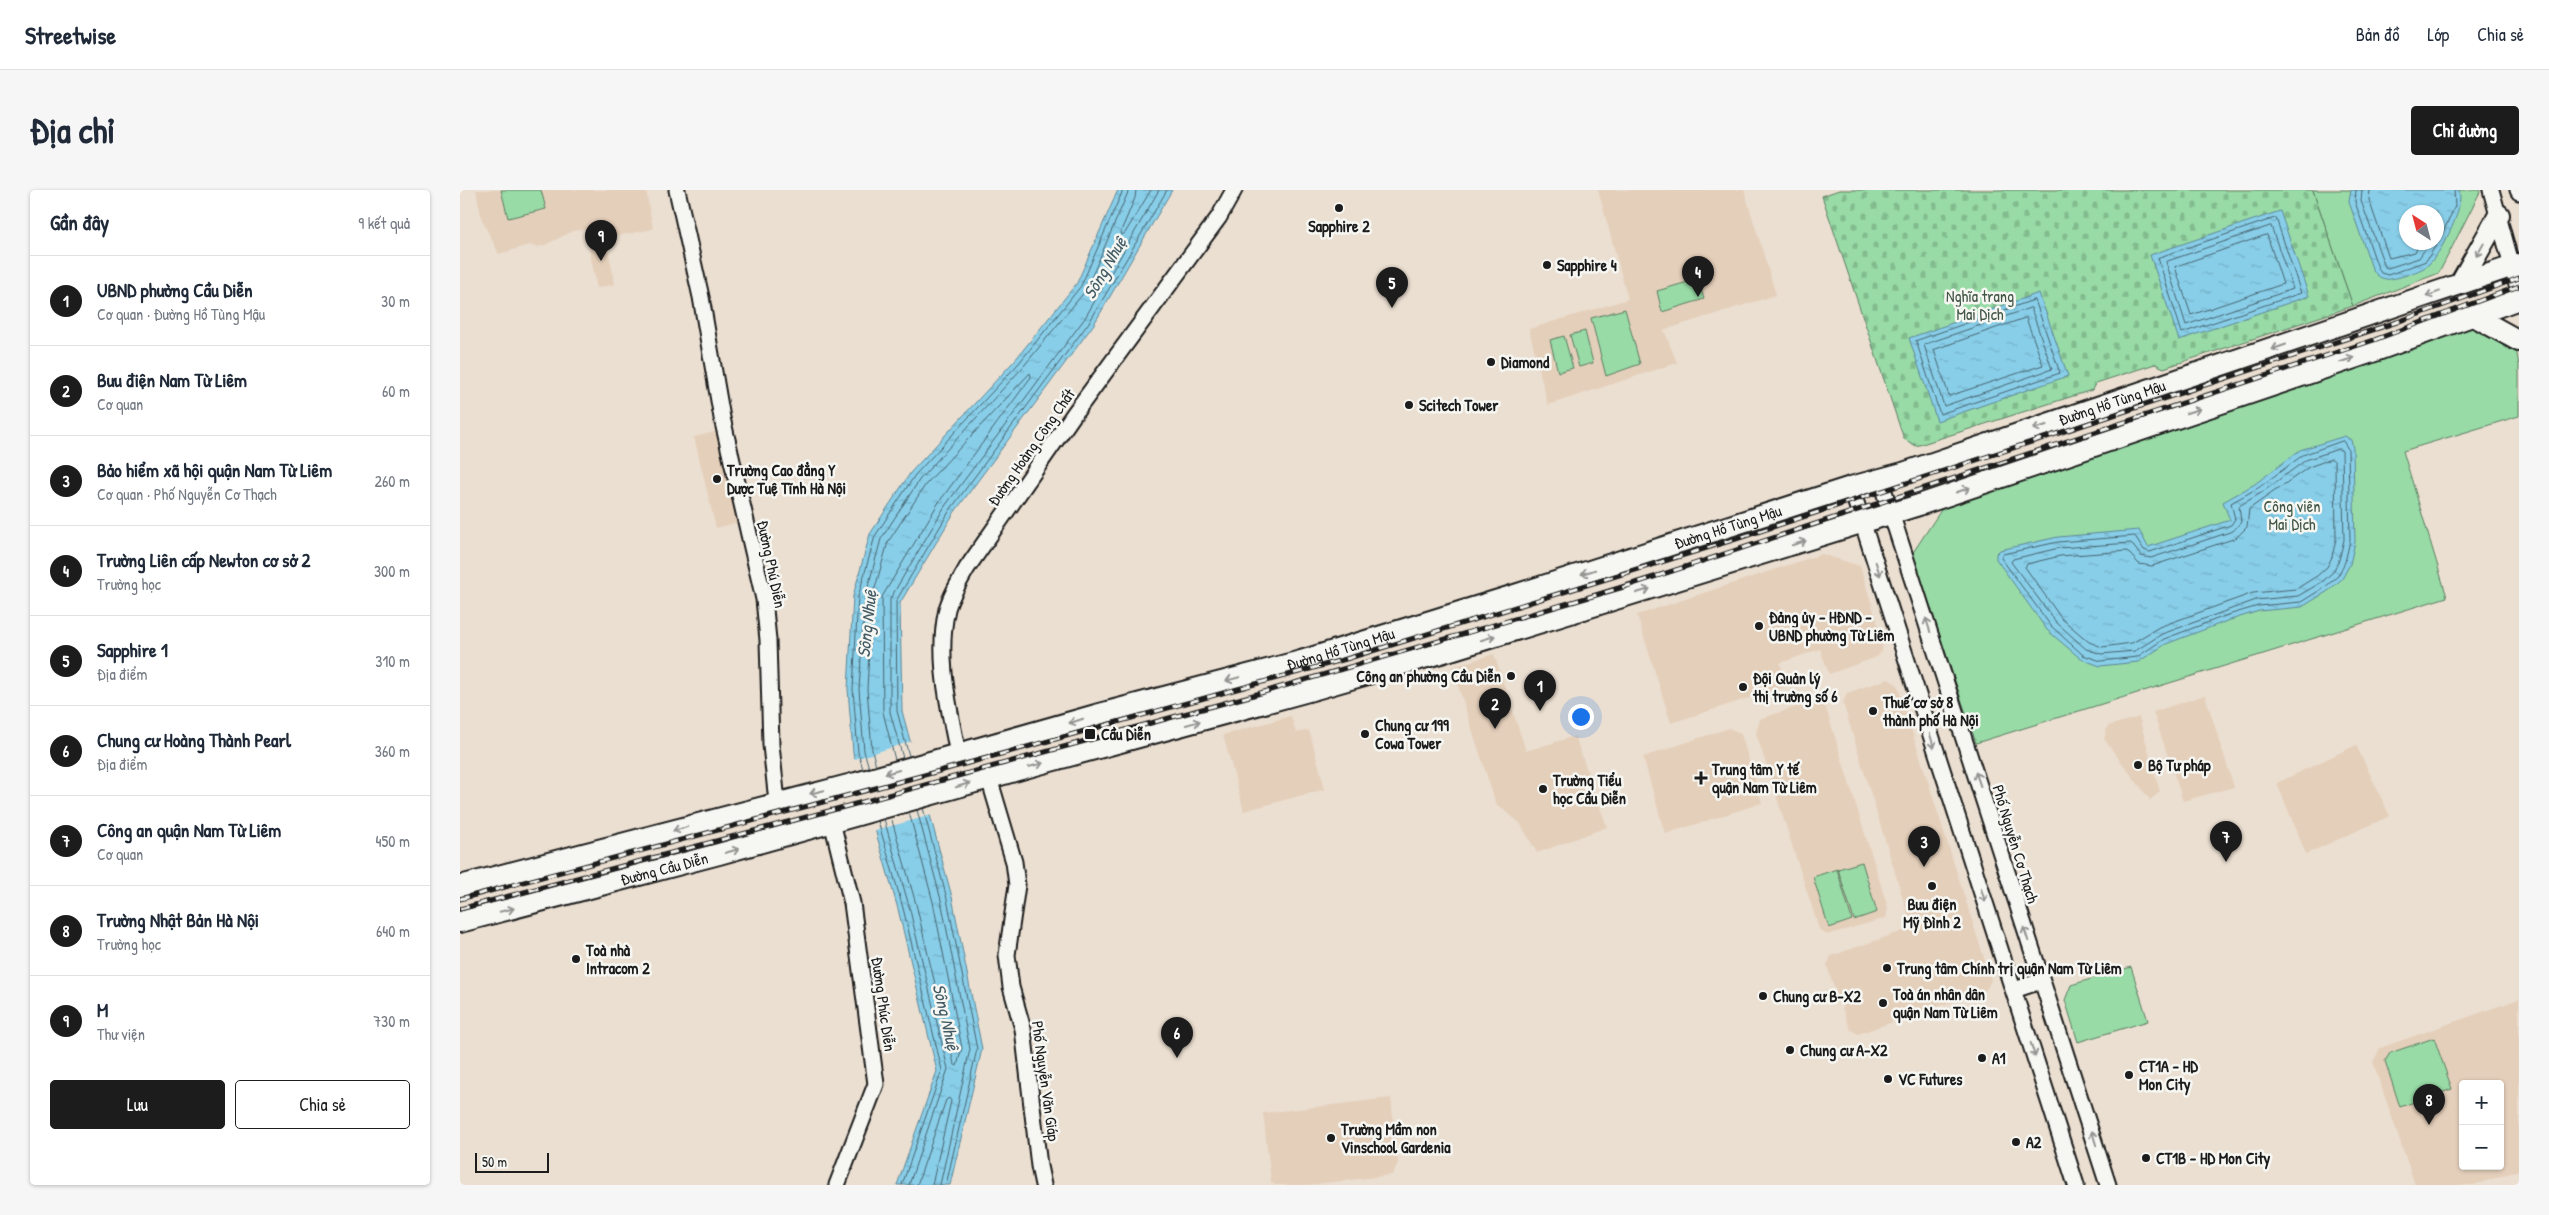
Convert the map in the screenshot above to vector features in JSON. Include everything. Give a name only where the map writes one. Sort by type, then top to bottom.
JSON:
[{"type":"highway","points":[[2460,284],[2499,215]]},
{"type":"highway","name":"Đường Hồ Tùng Mậu","points":[[777,802],[1256,673],[1431,621],[1880,479],[2136,395],[2516,266]]},
{"type":"highway","name":"Đường Hồ Tùng Mậu","points":[[867,813],[1265,703],[1441,652],[1892,514],[2375,350],[2519,299]]},
{"type":"highway","points":[[2472,315],[2519,341]]},
{"type":"highway","points":[[2136,395],[2147,427]]},
{"type":"highway","points":[[2097,408],[2109,440]]},
{"type":"highway","points":[[1524,592],[1534,624]]},
{"type":"highway","points":[[1431,621],[1441,652]]},
{"type":"highway","points":[[1256,673],[1265,703]]},
{"type":"highway","points":[[460,886],[777,802]]},
{"type":"highway","name":"Đường Cầu Diễn","points":[[460,922],[867,813]]},
{"type":"street","name":"Đường Phú Diễn","points":[[677,190],[701,297],[722,418],[764,599],[768,640],[771,745],[777,802]]},
{"type":"street","name":"Đường Hoàng Công Chất","points":[[958,754],[946,692],[943,638],[947,608],[957,586],[967,568],[1074,414],[1219,217],[1234,190]]},
{"type":"street","points":[[2491,190],[2516,266],[2519,292]]},
{"type":"street","name":"Phố Nguyễn Cơ Thạch","points":[[1880,479],[2108,1185]]},
{"type":"street","points":[[1851,487],[2076,1185]]},
{"type":"street","name":"Phố Nguyễn Văn Giáp","points":[[989,778],[1014,862],[1017,886],[1007,955],[1011,987],[1023,1029],[1039,1166],[1043,1185]]},
{"type":"street","name":"Đường Phúc Diễn","points":[[832,822],[852,903],[876,1080],[870,1106],[837,1185]]},
{"type":"street","points":[[2014,990],[2041,981]]},
{"type":"shaded area","points":[[476,190],[646,190],[653,229],[606,238],[615,284],[597,288],[585,229],[573,231],[545,245],[537,247],[529,245],[499,254],[482,220]]},
{"type":"shaded area","points":[[1598,190],[1744,190],[1776,295],[1664,330],[1677,363],[1548,405],[1529,329],[1628,299]]},
{"type":"shaded area","name":"Trường Cao đẳng Y Dược Tuệ Tĩnh Hà Nội","points":[[719,431],[740,522],[716,528],[694,437]]},
{"type":"shaded area","name":"Đảng ủy - HĐND - UBND phường Từ Liêm","points":[[1822,554],[1860,566],[1883,641],[1882,651],[1877,657],[1829,674],[1820,649],[1780,663],[1787,686],[1671,723],[1637,615]]},
{"type":"shaded area","name":"Trường Tiểu học Cầu Diễn","points":[[1494,654],[1526,751],[1575,736],[1607,827],[1537,853],[1520,823],[1496,804],[1452,667]]},
{"type":"shaded area","points":[[1888,679],[1897,684],[1991,980],[1986,990],[1858,1034],[1850,1029],[1830,976],[1827,965],[1831,956],[1912,928],[1843,703],[1847,693]]},
{"type":"shaded area","points":[[2205,695],[2234,787],[2183,801],[2153,712]]},
{"type":"shaded area","points":[[1816,700],[1825,705],[1888,908],[1886,918],[1827,935],[1819,929],[1756,733],[1760,719]]},
{"type":"shaded area","points":[[1291,716],[1296,733],[1309,730],[1325,789],[1244,811],[1223,735]]},
{"type":"shaded area","name":"Bộ Tư pháp","points":[[2139,717],[2160,792],[2150,800],[2104,739],[2108,726]]},
{"type":"shaded area","name":"Trung tâm Y tế quận Nam Từ Liêm","points":[[1729,728],[1741,734],[1762,803],[1665,834],[1643,757]]},
{"type":"shaded area","points":[[2356,745],[2390,816],[2306,854],[2277,783]]},
{"type":"shaded area","points":[[2519,999],[2519,1170],[2474,1185],[2415,1185],[2373,1062],[2380,1048]]},
{"type":"shaded area","name":"Trường Mầm non Vinschool Gardenia","points":[[1391,1098],[1398,1163],[1392,1175],[1308,1185],[1275,1185],[1271,1182],[1263,1113]]},
{"type":"green space","points":[[501,190],[541,190],[546,209],[508,218]]},
{"type":"green space","name":"Nghĩa trang Mai Dịch","points":[[1839,190],[2313,190],[2353,306],[2164,368],[2155,364],[2096,383],[2092,390],[1916,446],[1904,439],[1822,196]]},
{"type":"green space","points":[[2313,190],[2479,190],[2480,192],[2439,273],[2353,306]]},
{"type":"green space","points":[[1698,279],[1704,299],[1662,312],[1657,291]]},
{"type":"green space","points":[[1625,309],[1640,364],[1606,376],[1591,318]]},
{"type":"green space","name":"Công viên Mai Dịch","points":[[2477,321],[2516,349],[2519,365],[2519,416],[2403,451],[2447,597],[1976,743],[1912,554],[1947,501]]},
{"type":"green space","points":[[1585,331],[1593,363],[1579,367],[1570,335]]},
{"type":"green space","points":[[1564,336],[1573,368],[1558,372],[1550,340]]},
{"type":"green space","points":[[1862,862],[1877,912],[1854,920],[1838,869]]},
{"type":"green space","points":[[1837,869],[1852,920],[1829,928],[1813,877]]},
{"type":"green space","points":[[2131,967],[2148,1021],[2078,1042],[2065,1000],[2071,985]]},
{"type":"green space","points":[[2434,1038],[2452,1089],[2400,1107],[2385,1061],[2390,1053]]},
{"type":"water","name":"Sông Nhuệ","points":[[1118,190],[1172,190],[1094,324],[954,513],[900,603],[902,711],[952,897],[982,1049],[950,1185],[897,1185],[937,1071],[898,909],[853,753],[848,689],[853,596],[870,534],[911,472],[1015,360],[1077,283]]},
{"type":"water","points":[[2351,190],[2459,190],[2460,198],[2456,218],[2444,243],[2444,205],[2399,205],[2399,250],[2439,250],[2429,264],[2415,272],[2389,279],[2380,277],[2373,271],[2349,202]]},
{"type":"water","points":[[2280,211],[2309,296],[2179,340],[2150,255]]},
{"type":"water","points":[[2039,293],[2068,376],[1937,421],[1909,338]]},
{"type":"water","points":[[2345,436],[2351,440],[2353,448],[2355,542],[2350,564],[2342,579],[2328,591],[2302,607],[2259,611],[2166,644],[2138,662],[2100,666],[2081,659],[2047,630],[1996,559],[1996,554],[2000,550],[2058,537],[2139,530],[2148,547],[2230,520],[2223,502],[2255,484],[2300,450]]},
{"type":"pier","points":[[912,741],[932,815],[873,831],[852,760]]},
{"type":"railway","points":[[460,899],[943,770],[1346,659],[1736,539],[2397,322],[2519,278]]},
{"type":"railway","points":[[460,909],[859,803],[1257,694],[1627,586],[2374,340],[2519,286]]},
{"type":"place","name":"Sapphire 2","points":[[1339,208]]},
{"type":"place","name":"M","points":[[601,261]]},
{"type":"place","name":"Sapphire 4","points":[[1547,265]]},
{"type":"place","name":"Trường Liên cấp Newton cơ sở 2","points":[[1698,297]]},
{"type":"place","name":"Sapphire 1","points":[[1392,308]]},
{"type":"place","name":"Diamond","points":[[1491,362]]},
{"type":"place","name":"Scitech Tower","points":[[1409,405]]},
{"type":"place","name":"Trường Cao đẳng Y Dược Tuệ Tĩnh Hà Nội","points":[[717,479]]},
{"type":"place","name":"Đảng ủy - HĐND - UBND phường Từ Liêm","points":[[1759,626]]},
{"type":"place","name":"Công an phường Cầu Diễn","points":[[1511,676]]},
{"type":"place","name":"Đội Quản lý thị trường số 6","points":[[1743,687]]},
{"type":"place","name":"UBND phường Cầu Diễn","points":[[1540,711]]},
{"type":"place","name":"Thuế cơ sở 8 thành phố Hà Nội","points":[[1873,711]]},
{"type":"place","name":"Bưu điện Nam Từ Liêm","points":[[1495,729]]},
{"type":"place","name":"Cầu Diễn","points":[[1090,734]]},
{"type":"place","name":"Chung cư 199 Cowa Tower","points":[[1365,734]]},
{"type":"place","name":"Bộ Tư pháp","points":[[2138,765]]},
{"type":"place","name":"Trung tâm Y tế quận Nam Từ Liêm","points":[[1701,778]]},
{"type":"place","name":"Trường Tiểu học Cầu Diễn","points":[[1543,789]]},
{"type":"place","name":"Công an quận Nam Từ Liêm","points":[[2226,862]]},
{"type":"place","name":"Bảo hiểm xã hội quận Nam Từ Liêm","points":[[1924,867]]},
{"type":"place","name":"Bưu điện Mỹ Đình 2","points":[[1932,886]]},
{"type":"place","name":"Toà nhà Intracom 2","points":[[576,959]]},
{"type":"place","name":"Trung tâm Chính trị quận Nam Từ Liêm","points":[[1887,968]]},
{"type":"place","name":"Chung cư B-X2","points":[[1763,996]]},
{"type":"place","name":"Toà án nhân dân quận Nam Từ Liêm","points":[[1883,1003]]},
{"type":"place","name":"Chung cư A-X2","points":[[1790,1050]]},
{"type":"place","name":"Chung cư Hoàng Thành Pearl","points":[[1177,1058]]},
{"type":"place","name":"A1","points":[[1982,1058]]},
{"type":"place","name":"CT1A - HD Mon City","points":[[2129,1075]]},
{"type":"place","name":"VC Futures","points":[[1888,1079]]},
{"type":"place","name":"Trường Nhật Bản Hà Nội","points":[[2429,1125]]},
{"type":"place","name":"Trường Mầm non Vinschool Gardenia","points":[[1331,1138]]},
{"type":"place","name":"A2","points":[[2016,1142]]},
{"type":"place","name":"CT1B - HD Mon City","points":[[2146,1158]]}]
